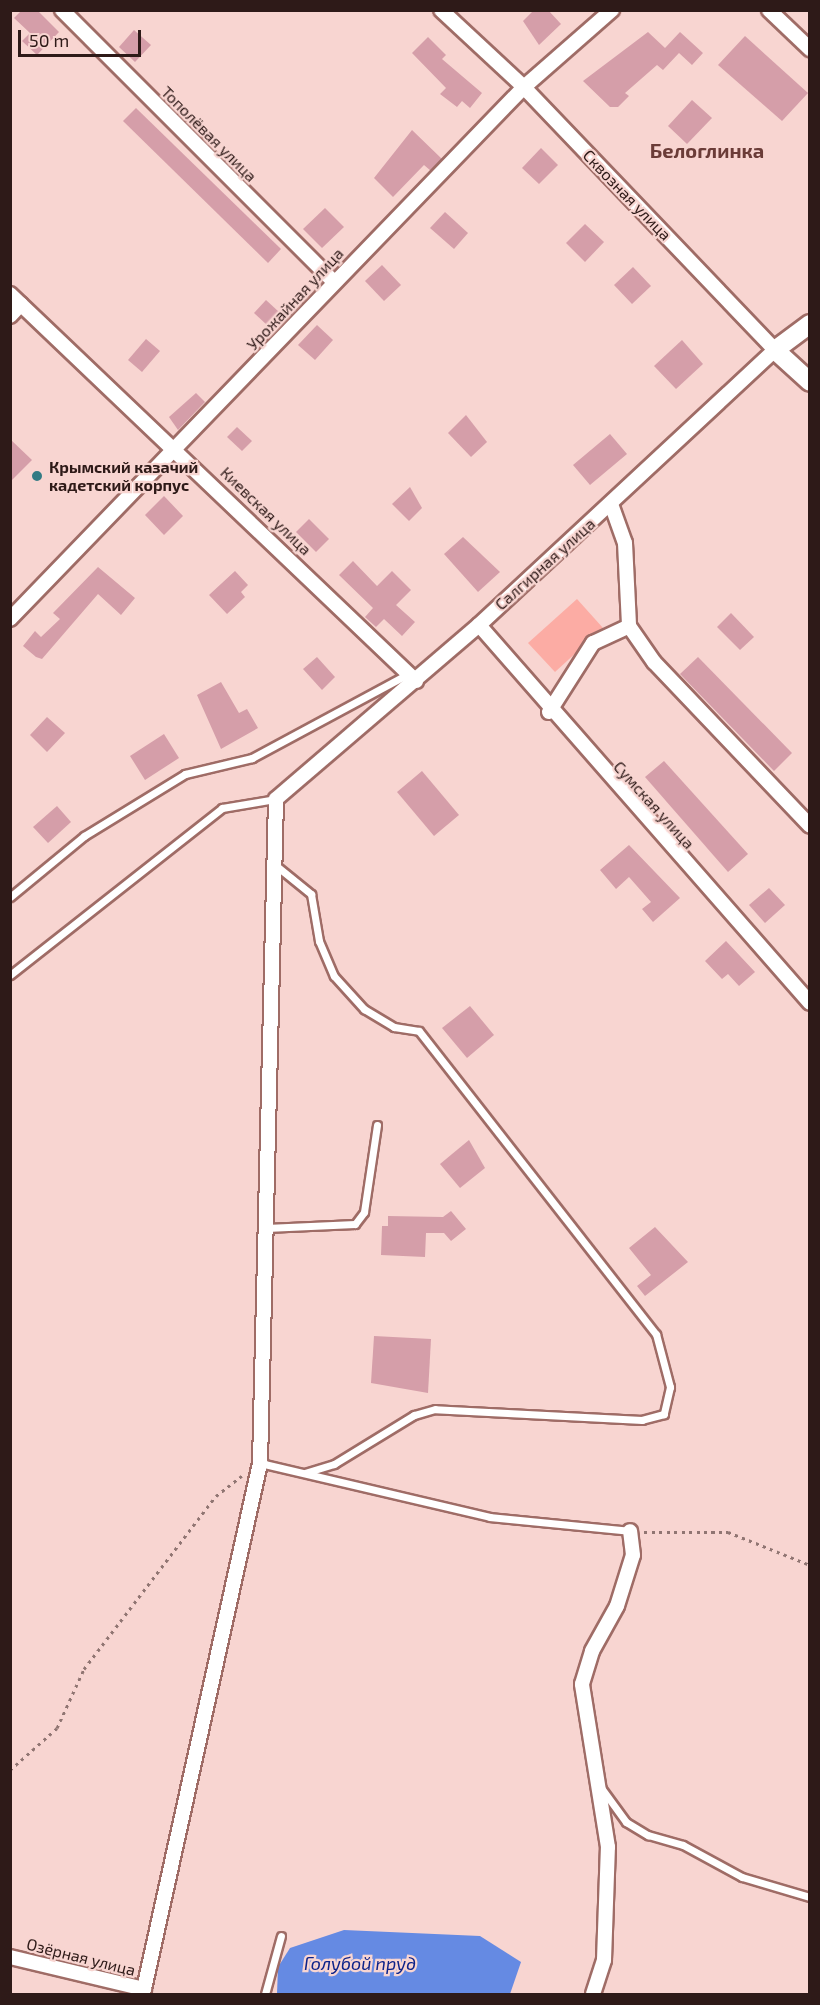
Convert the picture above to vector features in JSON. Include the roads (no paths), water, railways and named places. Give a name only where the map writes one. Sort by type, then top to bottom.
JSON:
[{"type":"main road","name":"Салгирная улица","points":[[776,350],[810,324]]},
{"type":"main road","name":"Сквозная улица","points":[[776,350],[810,382]]},
{"type":"street","name":"Тополёвая улица","points":[[62,10],[333,281]]},
{"type":"street","name":"Сквозная улица","points":[[441,10],[524,87],[776,350]]},
{"type":"street","name":"Урожайная улица","points":[[10,619],[178,449],[333,281],[524,87],[612,10]]},
{"type":"street","points":[[769,10],[810,49]]},
{"type":"street","points":[[10,316],[16,299]]},
{"type":"street","name":"Киевская улица","points":[[16,299],[178,449],[412,677]]},
{"type":"street","name":"Салгирная улица","points":[[276,799],[412,677],[478,625],[776,350]]},
{"type":"street","points":[[611,504],[625,543],[629,626],[654,662],[810,826]]},
{"type":"street","name":"Сумская улица","points":[[478,625],[549,712],[810,1003]]},
{"type":"street","points":[[549,712],[593,642],[629,626]]},
{"type":"street","points":[[143,1992],[260,1463],[276,799]]},
{"type":"street","points":[[593,1995],[604,1960],[608,1847],[602,1788],[582,1684],[592,1651],[620,1596],[633,1555],[630,1531]]},
{"type":"street","name":"Озёрная улица","points":[[10,1957],[143,1992]]},
{"type":"lane","points":[[10,897],[84,836],[185,774],[252,758],[412,677]]},
{"type":"lane","points":[[10,975],[222,808],[276,799]]},
{"type":"lane","points":[[274,864],[310,894],[319,941],[334,976],[364,1009],[394,1028],[419,1031],[656,1334],[670,1388],[664,1414],[642,1420],[435,1409],[414,1415],[334,1464],[305,1473]]},
{"type":"lane","points":[[266,1228],[355,1224],[364,1212],[376,1125]]},
{"type":"lane","points":[[260,1463],[490,1517],[630,1531]]},
{"type":"lane","points":[[602,1788],[626,1822],[648,1835],[683,1845],[741,1877],[810,1897]]},
{"type":"lane","points":[[265,1995],[281,1936]]},
{"type":"water","name":"Голубой пруд","points":[[344,1930],[480,1936],[521,1962],[510,1994],[277,1994],[278,1967],[290,1948]]},
{"type":"place","name":"Крымский казачий кадетский корпус","points":[[37,476]]},
{"type":"district","name":"Белоглинка","points":[[707,150]]}]
